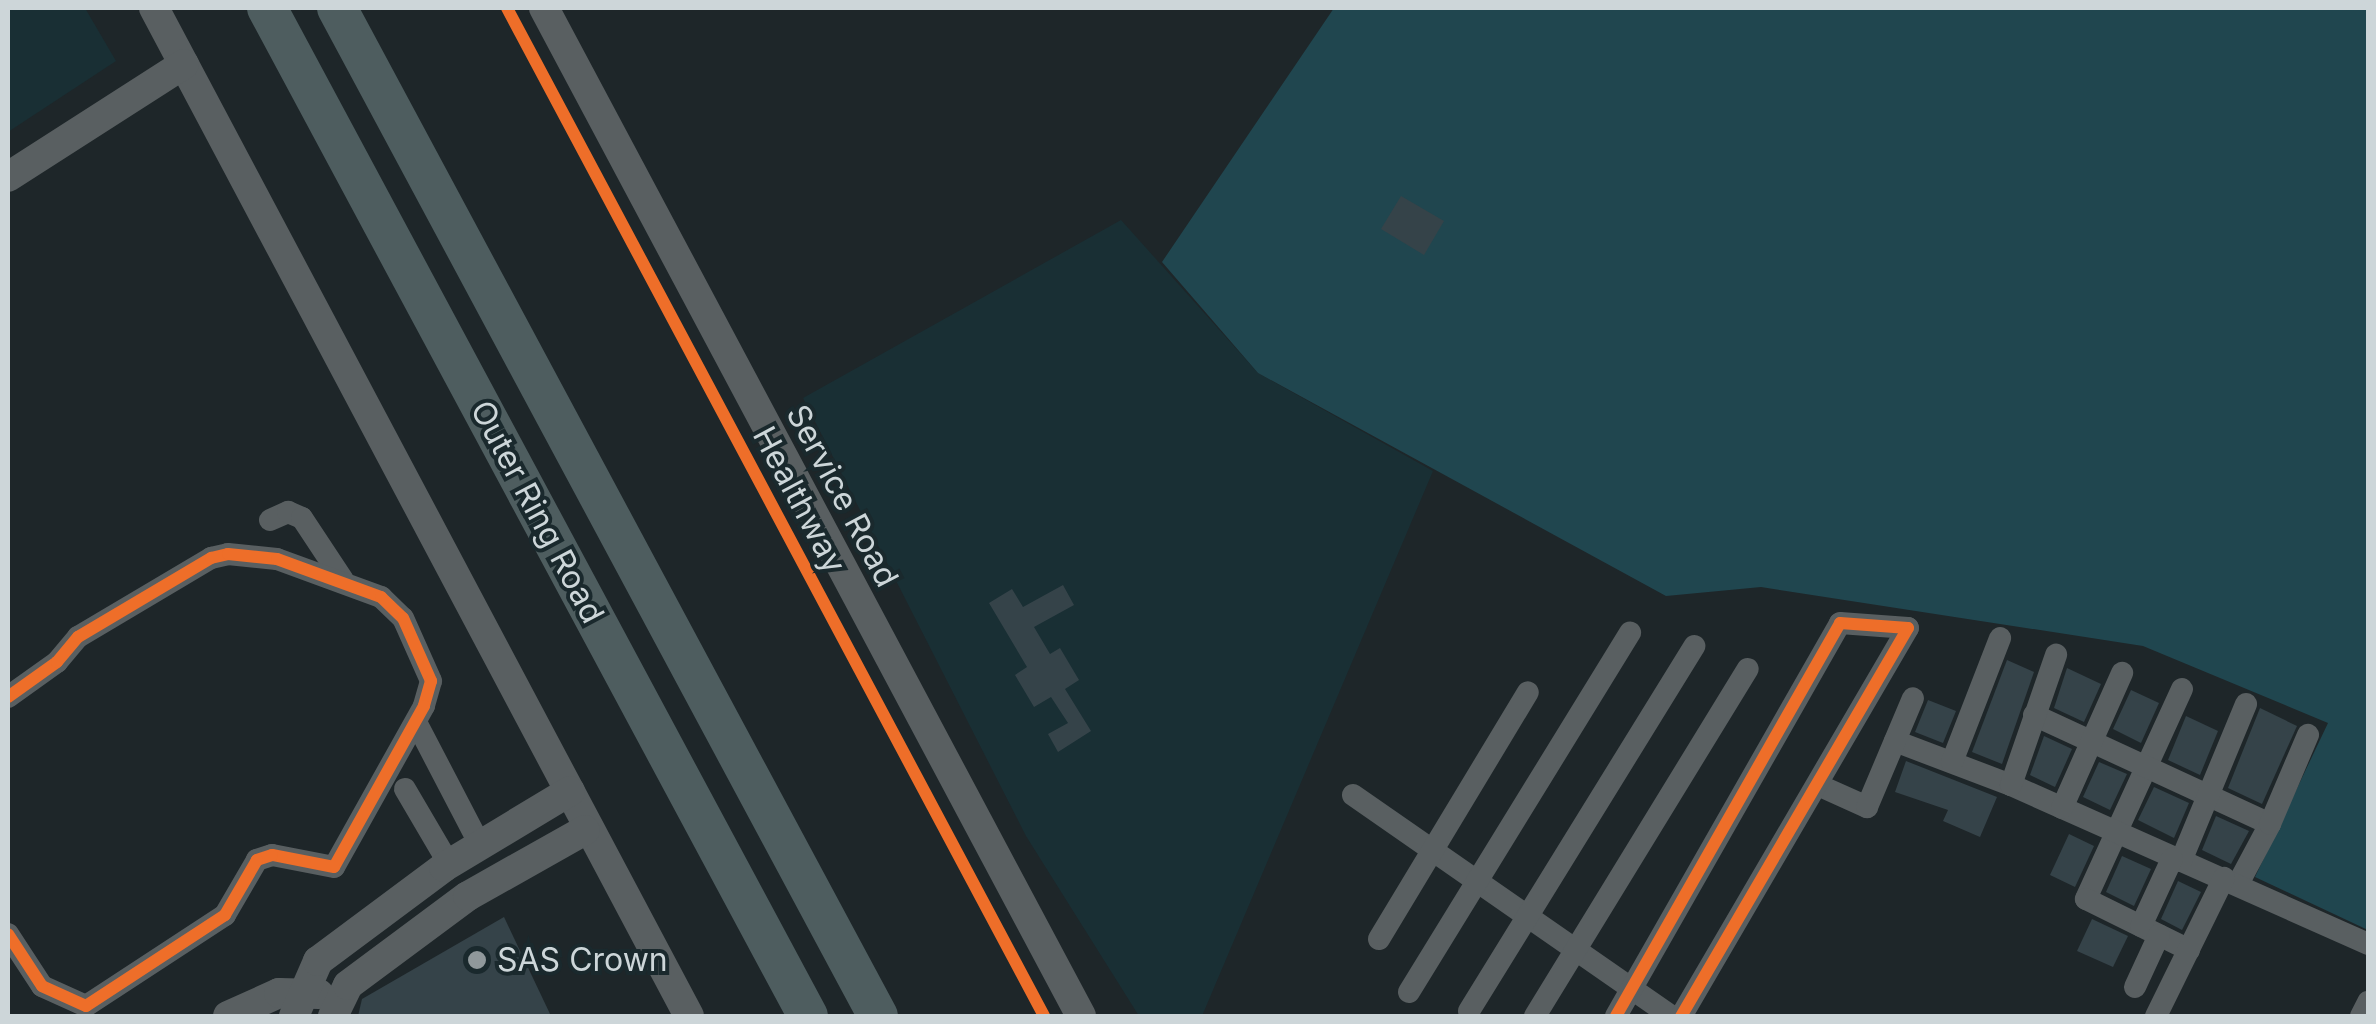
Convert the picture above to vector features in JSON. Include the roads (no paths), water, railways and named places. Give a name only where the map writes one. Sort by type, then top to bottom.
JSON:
[{"type":"highway","name":"Outer Ring Road","points":[[267,8],[808,1016]]},
{"type":"highway","name":"Outer Ring Road","points":[[337,8],[878,1016]]},
{"type":"main road","points":[[154,8],[570,791],[585,830],[689,1016]]},
{"type":"main road","name":"Service Road","points":[[544,8],[1081,1016]]},
{"type":"main road","points":[[8,177],[184,64]]},
{"type":"main road","points":[[298,1003],[318,961],[449,864],[570,791]]},
{"type":"main road","points":[[228,1016],[259,1000],[336,1008],[348,986],[468,896],[585,830]]},
{"type":"street","points":[[270,520],[288,512],[302,518],[343,580]]},
{"type":"street","points":[[8,696],[57,662],[78,637],[211,558],[277,559],[343,580],[390,603],[404,618],[432,680],[416,722],[339,863],[327,869],[272,855],[257,860],[226,915],[102,1002],[86,1006],[58,998],[42,986],[8,934]]},
{"type":"street","points":[[1616,1016],[1840,623],[1908,628],[1681,1016]]},
{"type":"street","points":[[1409,992],[1630,633]]},
{"type":"street","points":[[1952,762],[2000,638]]},
{"type":"street","points":[[1470,1010],[1531,917],[1694,646]]},
{"type":"street","points":[[2011,785],[2056,656]]},
{"type":"street","points":[[1535,1016],[1580,950],[1748,669]]},
{"type":"street","points":[[2062,808],[2122,673]]},
{"type":"street","points":[[2182,690],[2151,765],[2086,899],[2189,950]]},
{"type":"street","points":[[1380,940],[1528,692]]},
{"type":"street","points":[[1818,785],[1867,808],[1913,698]]},
{"type":"street","points":[[2135,988],[2150,931],[2176,860],[2246,704]]},
{"type":"street","points":[[2034,716],[2151,765],[2270,824]]},
{"type":"street","points":[[416,722],[480,845]]},
{"type":"street","points":[[2156,1016],[2189,950],[2270,824],[2308,734]]},
{"type":"street","points":[[1895,741],[2011,785],[2368,944]]},
{"type":"street","points":[[405,789],[449,864]]},
{"type":"street","points":[[1353,795],[1672,1016]]},
{"type":"street","points":[[2361,1016],[2368,1002]]},
{"type":"place","name":"SAS Crown","points":[[477,960]]}]
